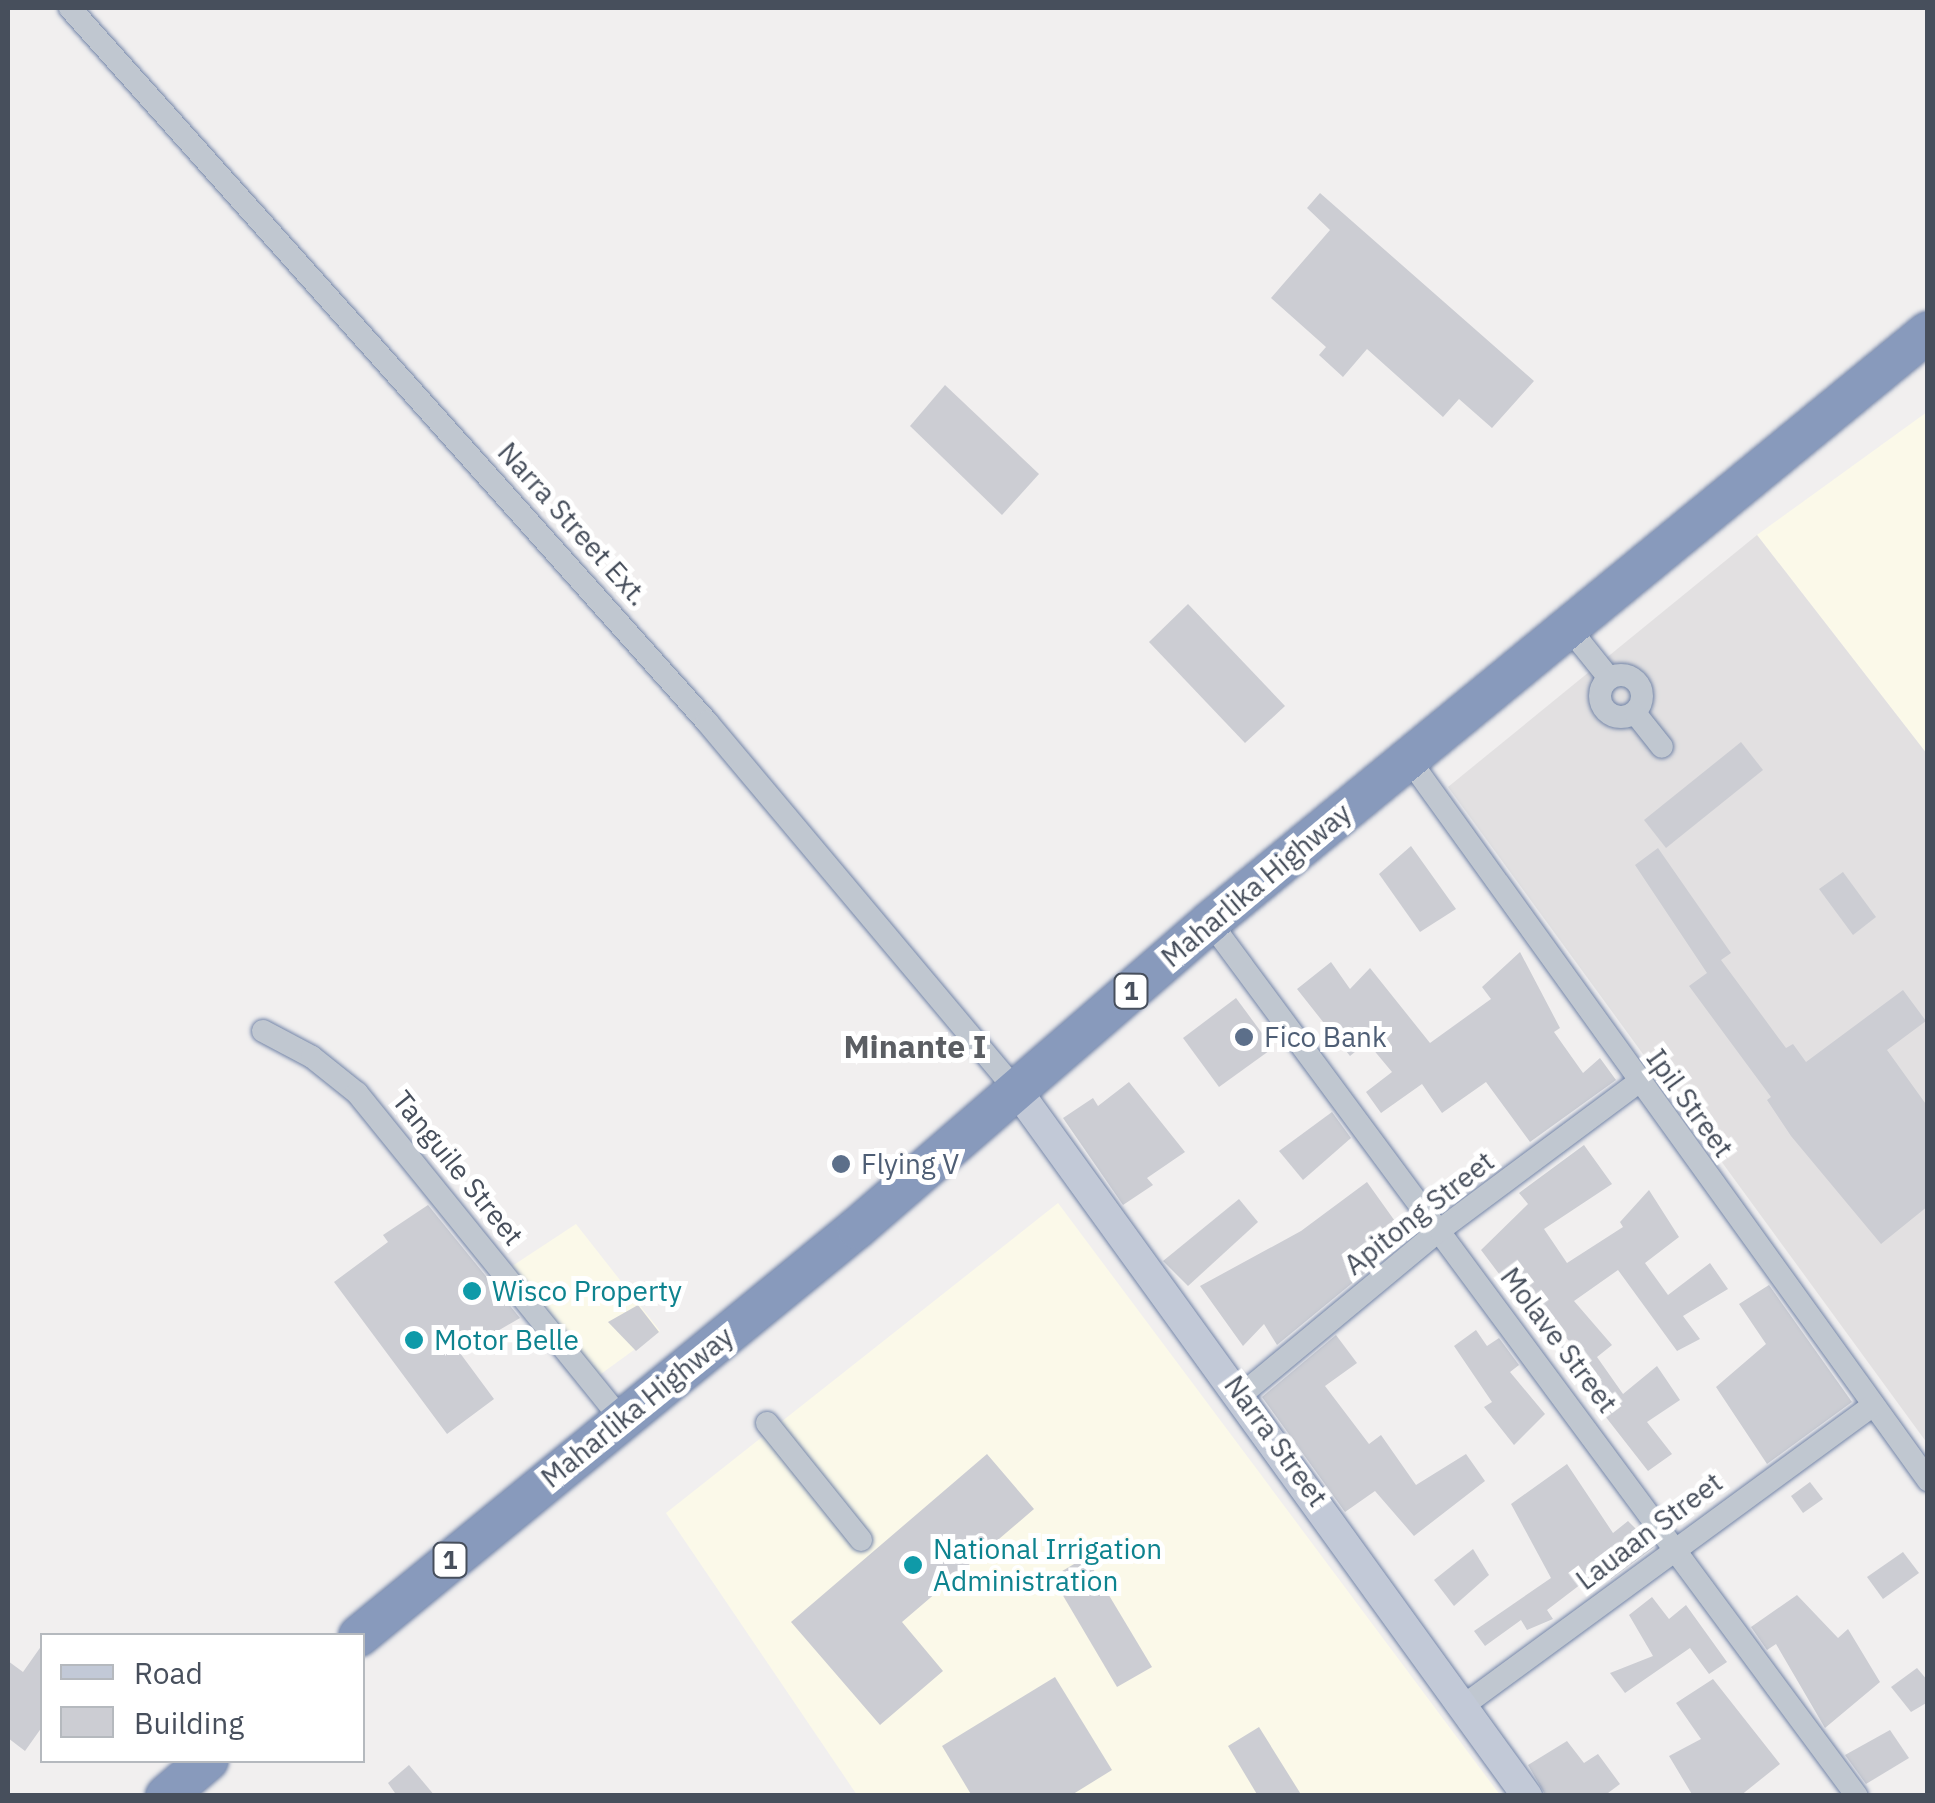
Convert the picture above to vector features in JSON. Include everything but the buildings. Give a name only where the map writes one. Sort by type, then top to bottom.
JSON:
[{"type":"highway","name":"Maharlika Highway","points":[[363,1633],[1018,1092],[1210,922],[1928,332]]},
{"type":"highway","points":[[166,1796],[204,1763]]},
{"type":"street","name":"Narra Street Ext.","points":[[70,8],[707,722],[1018,1092]]},
{"type":"street","points":[[1568,628],[1609,678],[1624,674],[1638,683],[1643,697],[1635,712],[1662,747]]},
{"type":"street","name":"Ipil Street","points":[[1408,758],[1638,1083],[1928,1480]]},
{"type":"street","name":"Molave Street","points":[[1210,922],[1857,1796]]},
{"type":"street","name":"Tanguile Street","points":[[263,1031],[312,1058],[357,1093],[619,1418]]},
{"type":"street","name":"Apitong Street","points":[[1241,1394],[1440,1230],[1638,1083]]},
{"type":"street","name":"Narra Street","points":[[1018,1092],[1241,1394],[1527,1796]]},
{"type":"street","name":"Lauaan Street","points":[[1464,1706],[1872,1406]]},
{"type":"street","points":[[767,1423],[861,1540]]},
{"type":"shaded area","points":[[1927,412],[1927,754],[1757,535]]},
{"type":"shaded area","points":[[1757,535],[1927,754],[1927,1443],[1448,787]]},
{"type":"shaded area","points":[[1058,1203],[1500,1795],[857,1795],[666,1513]]},
{"type":"shaded area","points":[[576,1224],[660,1331],[594,1379],[506,1270]]},
{"type":"place","name":"Fico Bank","points":[[1244,1037]]},
{"type":"place","name":"Flying V","points":[[841,1164]]},
{"type":"place","name":"Wisco Property","points":[[472,1291]]},
{"type":"place","name":"Motor Belle","points":[[414,1340]]},
{"type":"place","name":"National Irrigation Administration","points":[[913,1565]]},
{"type":"district","name":"Minante I","points":[[915,1046]]}]
